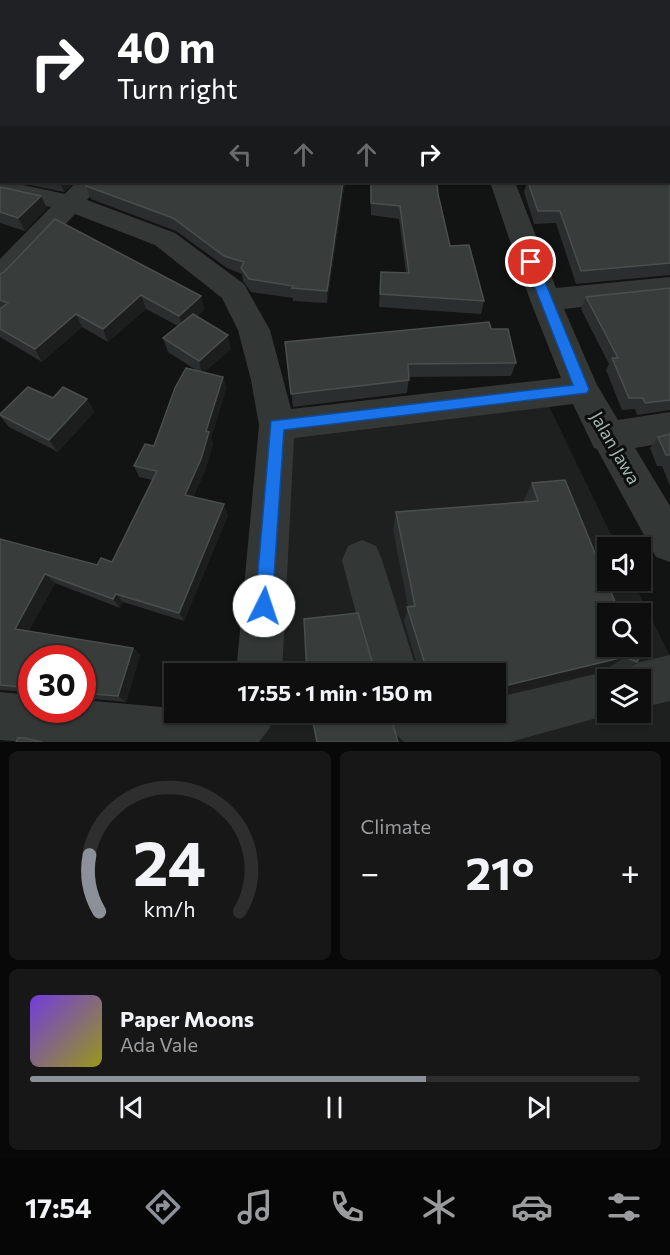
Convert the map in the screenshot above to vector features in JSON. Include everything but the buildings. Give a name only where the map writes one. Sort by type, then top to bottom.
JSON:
[{"type":"street","name":"Jalan Jawa","points":[[510,183],[545,300],[582,389],[607,437],[670,543]]},
{"type":"street","points":[[0,188],[81,192],[165,239],[233,291],[254,330],[268,380],[277,425],[260,663]]},
{"type":"street","points":[[0,277],[81,192]]},
{"type":"street","points":[[545,300],[670,286]]},
{"type":"street","points":[[277,425],[582,389]]},
{"type":"street","points":[[607,437],[670,427]]},
{"type":"street","points":[[362,560],[392,663]]},
{"type":"street","points":[[651,682],[670,678]]},
{"type":"street","points":[[506,719],[597,697]]},
{"type":"street","points":[[0,716],[225,737],[245,723]]},
{"type":"street","points":[[417,723],[440,733],[451,733],[491,723]]},
{"type":"shaded area","points":[[546,400],[612,537],[597,537],[597,591],[638,591],[644,603],[597,603],[597,657],[651,657],[651,617],[670,656],[670,742],[256,742],[257,723],[506,723],[506,663],[259,663],[268,439]]},
{"type":"route","points":[[264,606],[277,425],[582,389],[531,262]]}]
